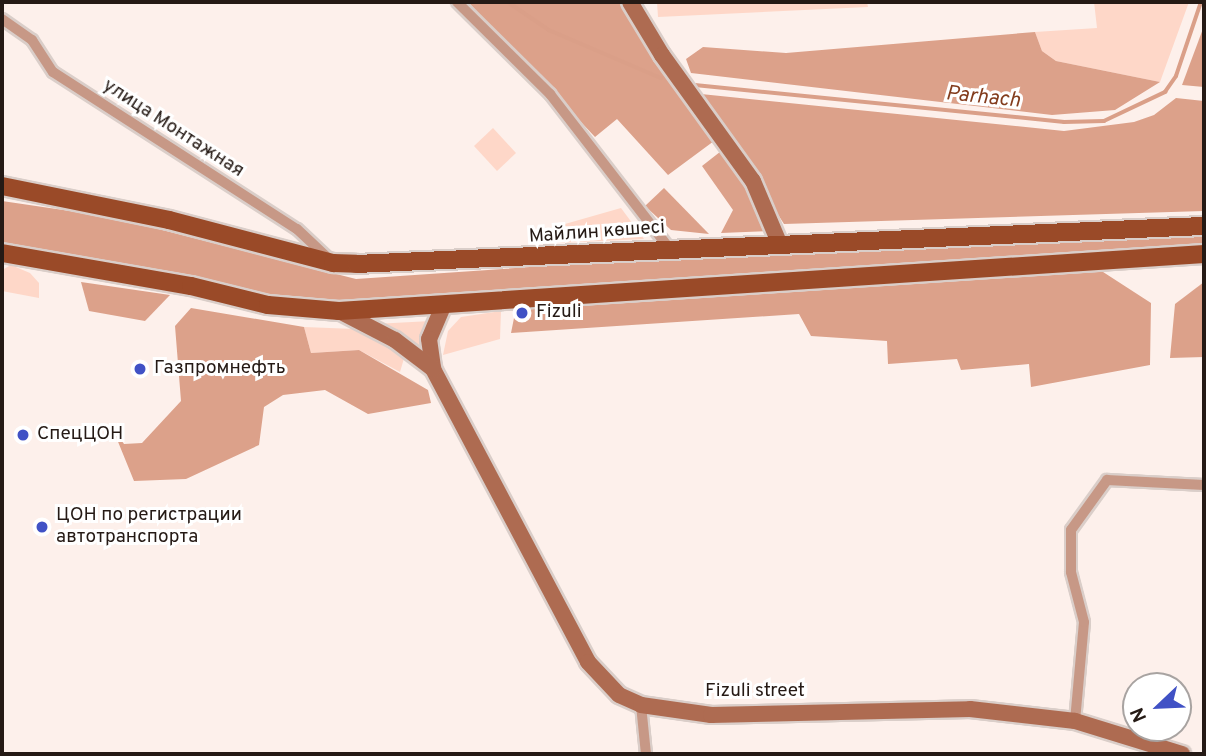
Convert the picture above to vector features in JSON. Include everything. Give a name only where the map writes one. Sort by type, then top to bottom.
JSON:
[{"type":"main road","name":"Майлин көшесі","points":[[2,186],[169,220],[333,264],[420,265],[670,249],[1204,226]]},
{"type":"main road","points":[[2,253],[191,286],[268,305],[339,312],[1204,254]]},
{"type":"street","points":[[457,2],[550,94],[670,249]]},
{"type":"street","points":[[630,2],[662,55],[753,181],[780,245]]},
{"type":"street","name":"улица Монтажная","points":[[2,19],[32,40],[53,72],[297,229],[333,264]]},
{"type":"street","points":[[433,369],[429,339],[443,304]]},
{"type":"street","points":[[339,312],[394,340],[433,369]]},
{"type":"street","name":"Fizuli street","points":[[433,369],[588,662],[619,695],[641,705],[711,715],[970,709],[1075,721],[1182,754]]},
{"type":"street","points":[[1075,721],[1084,622],[1071,572],[1071,530],[1107,480],[1204,485]]},
{"type":"street","points":[[641,705],[646,754]]},
{"type":"shaded area","points":[[468,2],[622,2],[714,141],[668,175],[617,119],[595,137]]},
{"type":"shaded area","points":[[657,2],[867,2],[868,7],[658,17]]},
{"type":"shaded area","points":[[1094,2],[1189,2],[1160,82],[1056,61],[1042,51],[1035,32],[1097,28]]},
{"type":"shaded area","points":[[1204,26],[1204,87],[1182,85]]},
{"type":"shaded area","points":[[1035,32],[1042,51],[1056,61],[1160,82],[1115,110],[1052,115],[691,73],[686,59],[703,47],[786,53]]},
{"type":"shaded area","points":[[701,94],[1064,131],[1134,122],[1154,115],[1176,98],[1204,101],[1204,211],[784,224]]},
{"type":"shaded area","points":[[493,128],[516,153],[497,171],[474,146]]},
{"type":"shaded area","points":[[725,148],[749,183],[771,231],[721,233],[733,210],[702,166]]},
{"type":"shaded area","points":[[664,188],[709,234],[671,230],[645,206]]},
{"type":"shaded area","points":[[2,201],[111,217],[356,279],[632,260],[1204,235],[1204,249],[1080,253],[339,307],[262,298],[2,246]]},
{"type":"shaded area","points":[[621,208],[644,239],[557,243],[558,226]]},
{"type":"shaded area","points":[[11,265],[30,273],[39,283],[39,298],[2,291],[2,270]]},
{"type":"shaded area","points":[[1100,270],[1151,303],[1150,365],[1031,387],[1029,364],[961,370],[957,359],[888,364],[887,341],[811,336],[799,314],[511,333],[516,308]]},
{"type":"shaded area","points":[[81,282],[170,295],[145,321],[89,311]]},
{"type":"shaded area","points":[[1204,282],[1204,357],[1170,358],[1175,304]]},
{"type":"shaded area","points":[[191,308],[304,327],[311,353],[359,350],[428,390],[431,403],[368,414],[325,390],[283,395],[264,407],[259,445],[186,479],[134,481],[112,427],[124,444],[142,443],[181,401],[175,326]]},
{"type":"shaded area","points":[[501,311],[500,339],[443,355],[448,331],[461,317]]},
{"type":"shaded area","points":[[431,321],[421,355],[374,324]]},
{"type":"shaded area","points":[[304,327],[355,329],[405,355],[400,372],[359,350],[311,353]]},
{"type":"waterway","name":"Parhach","points":[[508,2],[549,30],[661,78]]},
{"type":"waterway","name":"Parhach","points":[[695,85],[1064,122],[1104,121],[1165,92],[1176,76],[1201,2]]},
{"type":"place","name":"Fizuli","points":[[522,313]]},
{"type":"place","name":"Газпромнефть","points":[[140,369]]},
{"type":"place","name":"СпецЦОН","points":[[23,435]]},
{"type":"place","name":"ЦОН по регистрации автотранспорта","points":[[42,527]]}]
